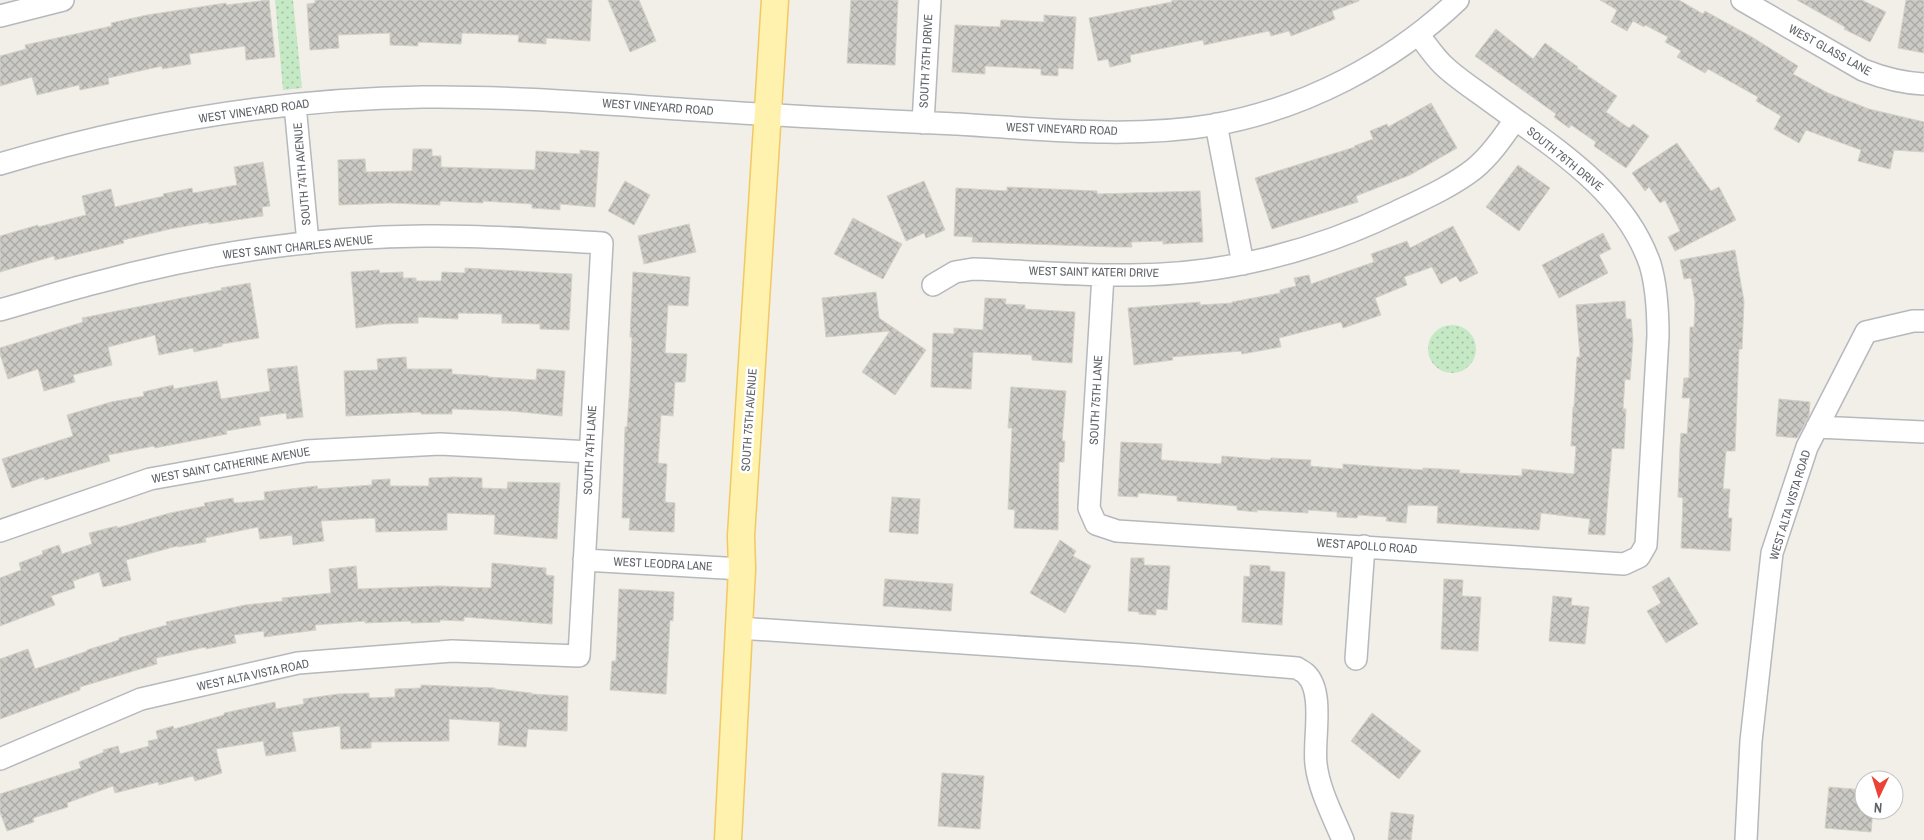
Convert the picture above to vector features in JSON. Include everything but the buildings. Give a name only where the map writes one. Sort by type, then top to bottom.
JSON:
[{"type":"main road","name":"SOUTH 75TH AVENUE","points":[[728,840],[742,569],[741,536],[775,0]]},
{"type":"street","points":[[0,16],[63,0]]},
{"type":"street","name":"SOUTH 75TH DRIVE","points":[[923,123],[930,0]]},
{"type":"street","points":[[1418,34],[1458,0]]},
{"type":"street","name":"WEST GLASS LANE","points":[[1742,0],[1863,70],[1897,81],[1924,84]]},
{"type":"street","name":"WEST VINEYARD ROAD","points":[[0,164],[54,148],[137,129],[222,114],[295,104],[378,99],[474,98],[599,103],[769,115],[1092,132],[1169,130],[1216,124],[1256,115],[1317,94],[1383,59],[1418,34]]},
{"type":"street","name":"SOUTH 76TH DRIVE","points":[[1418,34],[1441,64],[1591,178],[1614,201],[1642,245],[1650,266],[1658,311],[1658,336],[1646,546],[1639,557]]},
{"type":"street","name":"SOUTH 74TH AVENUE","points":[[295,104],[308,244]]},
{"type":"street","name":"WEST SAINT KATERI DRIVE","points":[[933,285],[955,272],[973,269],[1103,275],[1187,272],[1243,264],[1296,251],[1375,222],[1457,181],[1474,169],[1485,158],[1515,120]]},
{"type":"street","points":[[1216,124],[1243,264]]},
{"type":"street","name":"WEST SAINT CHARLES AVENUE","points":[[0,310],[96,282],[176,264],[243,252],[308,244],[422,236],[471,236],[602,243]]},
{"type":"street","name":"SOUTH 74TH LANE","points":[[580,656],[602,243]]},
{"type":"street","name":"SOUTH 75TH LANE","points":[[1096,524],[1089,508],[1103,275]]},
{"type":"street","name":"WEST ALTA VISTA ROAD","points":[[1746,840],[1751,741],[1772,553],[1807,447],[1866,332],[1913,321],[1924,321]]},
{"type":"street","points":[[1817,427],[1924,432]]},
{"type":"street","name":"WEST SAINT CATHERINE AVENUE","points":[[0,531],[150,479],[306,451],[440,444],[590,452]]},
{"type":"street","name":"WEST APOLLO ROAD","points":[[1096,524],[1117,531],[1624,564],[1639,557]]},
{"type":"street","points":[[1356,659],[1364,546]]},
{"type":"street","name":"WEST LEODRA LANE","points":[[584,560],[742,569]]},
{"type":"street","points":[[739,628],[1250,663],[1297,668],[1307,674],[1313,684],[1316,698],[1316,764],[1323,792],[1343,840]]},
{"type":"street","name":"WEST ALTA VISTA ROAD","points":[[0,759],[141,700],[298,663],[452,651],[580,656]]},
{"type":"green space","points":[[275,0],[293,0],[302,88],[283,90]]},
{"type":"green space","points":[[1452,325],[1461,327],[1469,332],[1474,340],[1476,349],[1474,358],[1469,366],[1461,371],[1452,373],[1443,371],[1435,366],[1430,358],[1428,349],[1430,340],[1435,332],[1443,327]]}]
